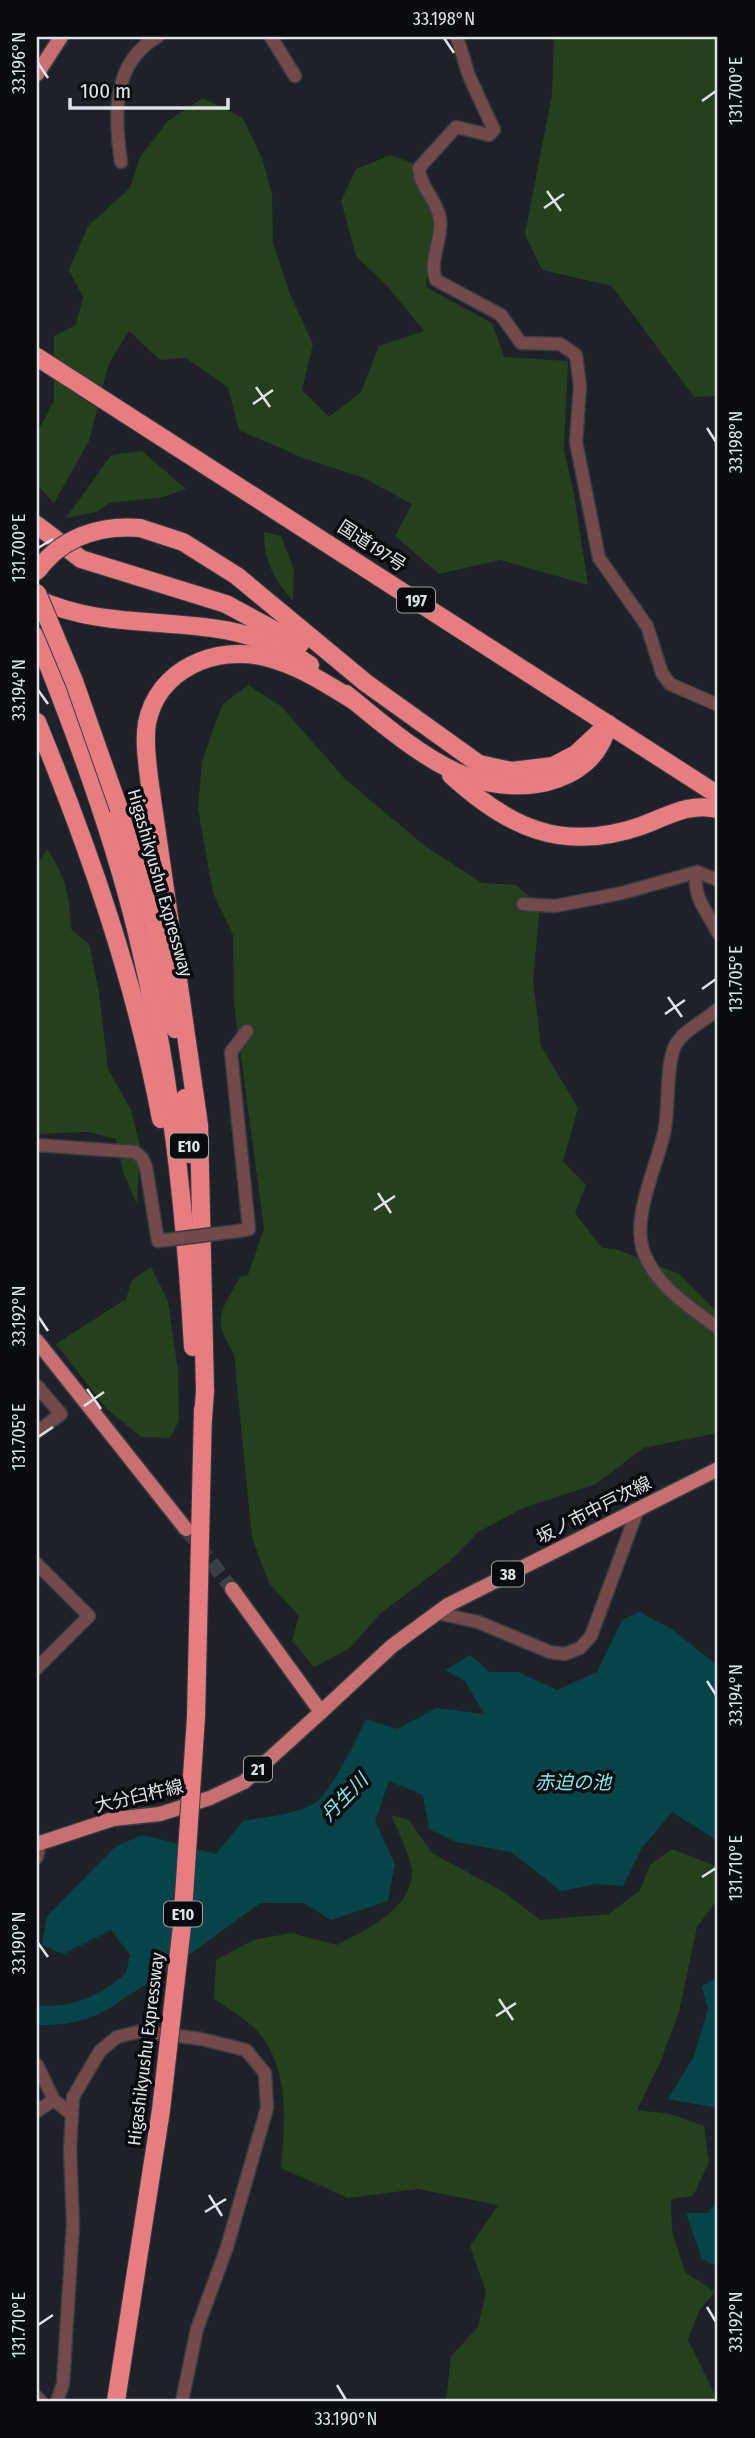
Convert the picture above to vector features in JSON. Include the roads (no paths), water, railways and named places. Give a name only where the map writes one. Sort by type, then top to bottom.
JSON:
[{"type":"highway","name":"国道197号","points":[[37,357],[718,796]]},
{"type":"highway","points":[[37,525],[68,551],[95,565],[226,604],[366,683]]},
{"type":"highway","points":[[37,571],[58,549],[83,534],[109,528],[140,528],[183,542],[237,576],[366,683],[479,764],[500,770],[524,771],[566,761],[608,724]]},
{"type":"highway","name":"Higashikyushu Expressway","points":[[37,593],[74,681],[111,812],[160,1043],[176,1153],[186,1256],[201,1490]]},
{"type":"highway","points":[[37,599],[97,617],[215,626],[264,639],[295,654],[435,760],[473,795],[504,817],[551,834],[599,836],[643,825],[688,807],[718,809]]},
{"type":"highway","points":[[443,618],[499,663],[580,717],[584,724],[584,739],[566,761]]},
{"type":"highway","name":"Higashikyushu Expressway","points":[[37,636],[111,812],[154,927],[177,1039],[193,1203],[203,1419],[196,1717],[182,1926],[161,2110],[116,2401]]},
{"type":"highway","points":[[203,1419],[205,1391],[199,1125],[149,778],[147,723],[157,697],[174,676],[201,660],[231,654],[263,656],[294,666],[353,699]]},
{"type":"highway","points":[[37,722],[80,828],[109,913],[157,1098],[186,1256]]},
{"type":"highway","points":[[435,760],[454,771],[483,781],[528,784],[555,780],[577,772],[593,757],[604,741],[608,724]]},
{"type":"main road","points":[[37,74],[61,37]]},
{"type":"main road","points":[[37,1341],[186,1529]]},
{"type":"main road","name":"坂ノ市中戸次線","points":[[321,1712],[392,1646],[437,1613],[718,1469]]},
{"type":"main road","points":[[232,1589],[321,1712]]},
{"type":"main road","name":"大分臼杵線","points":[[38,1848],[113,1819],[160,1815],[210,1798],[244,1782],[321,1712]]},
{"type":"street","points":[[121,162],[117,141],[119,82],[124,69],[147,43],[157,37]]},
{"type":"street","points":[[271,37],[295,76]]},
{"type":"street","points":[[457,37],[469,76],[494,130],[489,135],[456,127],[419,168],[420,181],[437,206],[441,221],[432,270],[436,280],[501,315],[521,343],[560,344],[576,355],[580,386],[576,442],[599,558],[647,626],[662,673],[670,684],[718,705]]},
{"type":"street","points":[[523,904],[555,906],[697,872],[718,880]]},
{"type":"street","points":[[697,872],[694,885],[718,933]]},
{"type":"street","points":[[718,1009],[688,1032],[674,1049],[664,1132],[648,1186],[640,1234],[642,1250],[653,1273],[671,1293],[718,1328]]},
{"type":"street","points":[[37,1145],[135,1152],[146,1167],[158,1241],[249,1230],[231,1052],[247,1031]]},
{"type":"street","points":[[37,1386],[61,1414],[37,1432]]},
{"type":"street","points":[[437,1613],[498,1629],[550,1652],[565,1654],[580,1648],[590,1636],[638,1509]]},
{"type":"street","points":[[37,1564],[89,1616],[37,1668]]},
{"type":"street","points":[[37,1583],[47,1573]]},
{"type":"street","points":[[57,2401],[63,2384],[73,2224],[70,2113],[73,2097],[100,2051],[117,2037],[142,2031],[201,2039],[246,2050],[265,2073],[267,2108],[257,2150],[227,2247],[197,2329],[182,2401]]},
{"type":"street","points":[[37,2065],[54,2100],[70,2113]]},
{"type":"street","points":[[37,2111],[54,2100]]},
{"type":"street","points":[[37,2398],[41,2401]]},
{"type":"water","name":"赤迫の池","points":[[640,1612],[673,1630],[718,1666],[718,1841],[672,1812],[642,1848],[623,1886],[597,1884],[561,1891],[511,1852],[456,1842],[429,1829],[423,1795],[389,1781],[375,1821],[395,1864],[388,1901],[331,1920],[304,1903],[260,1903],[156,1979],[120,2000],[130,1955],[111,1930],[63,1954],[42,1945],[47,1916],[116,1846],[143,1835],[216,1854],[243,1821],[297,1811],[320,1798],[343,1765],[366,1719],[397,1729],[436,1708],[484,1714],[465,1681],[445,1670],[470,1655],[490,1672],[518,1672],[557,1690],[597,1672],[622,1620]]},
{"type":"water","points":[[718,1977],[718,2108],[668,2099],[694,2056],[708,2009],[702,1986]]},
{"type":"water","points":[[718,2201],[718,2267],[702,2259],[686,2213],[708,2213]]},
{"type":"waterway","name":"丹生川","points":[[37,2015],[67,2014],[94,2006],[119,1991],[142,1972]]},
{"type":"tunnel","points":[[186,1529],[232,1589]]}]
